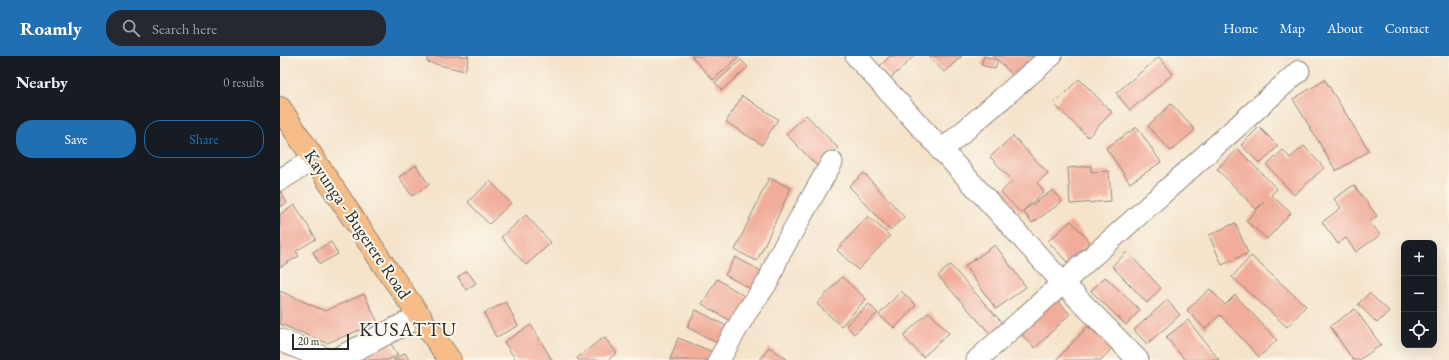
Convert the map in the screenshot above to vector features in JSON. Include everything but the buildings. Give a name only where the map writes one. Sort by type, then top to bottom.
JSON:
[{"type":"main road","name":"Kayunga - Bugerere Road","points":[[280,108],[386,268],[450,360]]},
{"type":"street","points":[[856,56],[1062,282],[1138,360]]},
{"type":"street","points":[[941,151],[1051,56]]},
{"type":"street","points":[[977,360],[1298,71]]},
{"type":"street","points":[[280,180],[314,159]]},
{"type":"street","points":[[719,360],[744,316],[770,280],[778,257],[832,162]]},
{"type":"street","points":[[335,360],[420,316]]},
{"type":"street","points":[[280,340],[329,360]]},
{"type":"district","name":"KUSATTU","points":[[408,329]]}]
